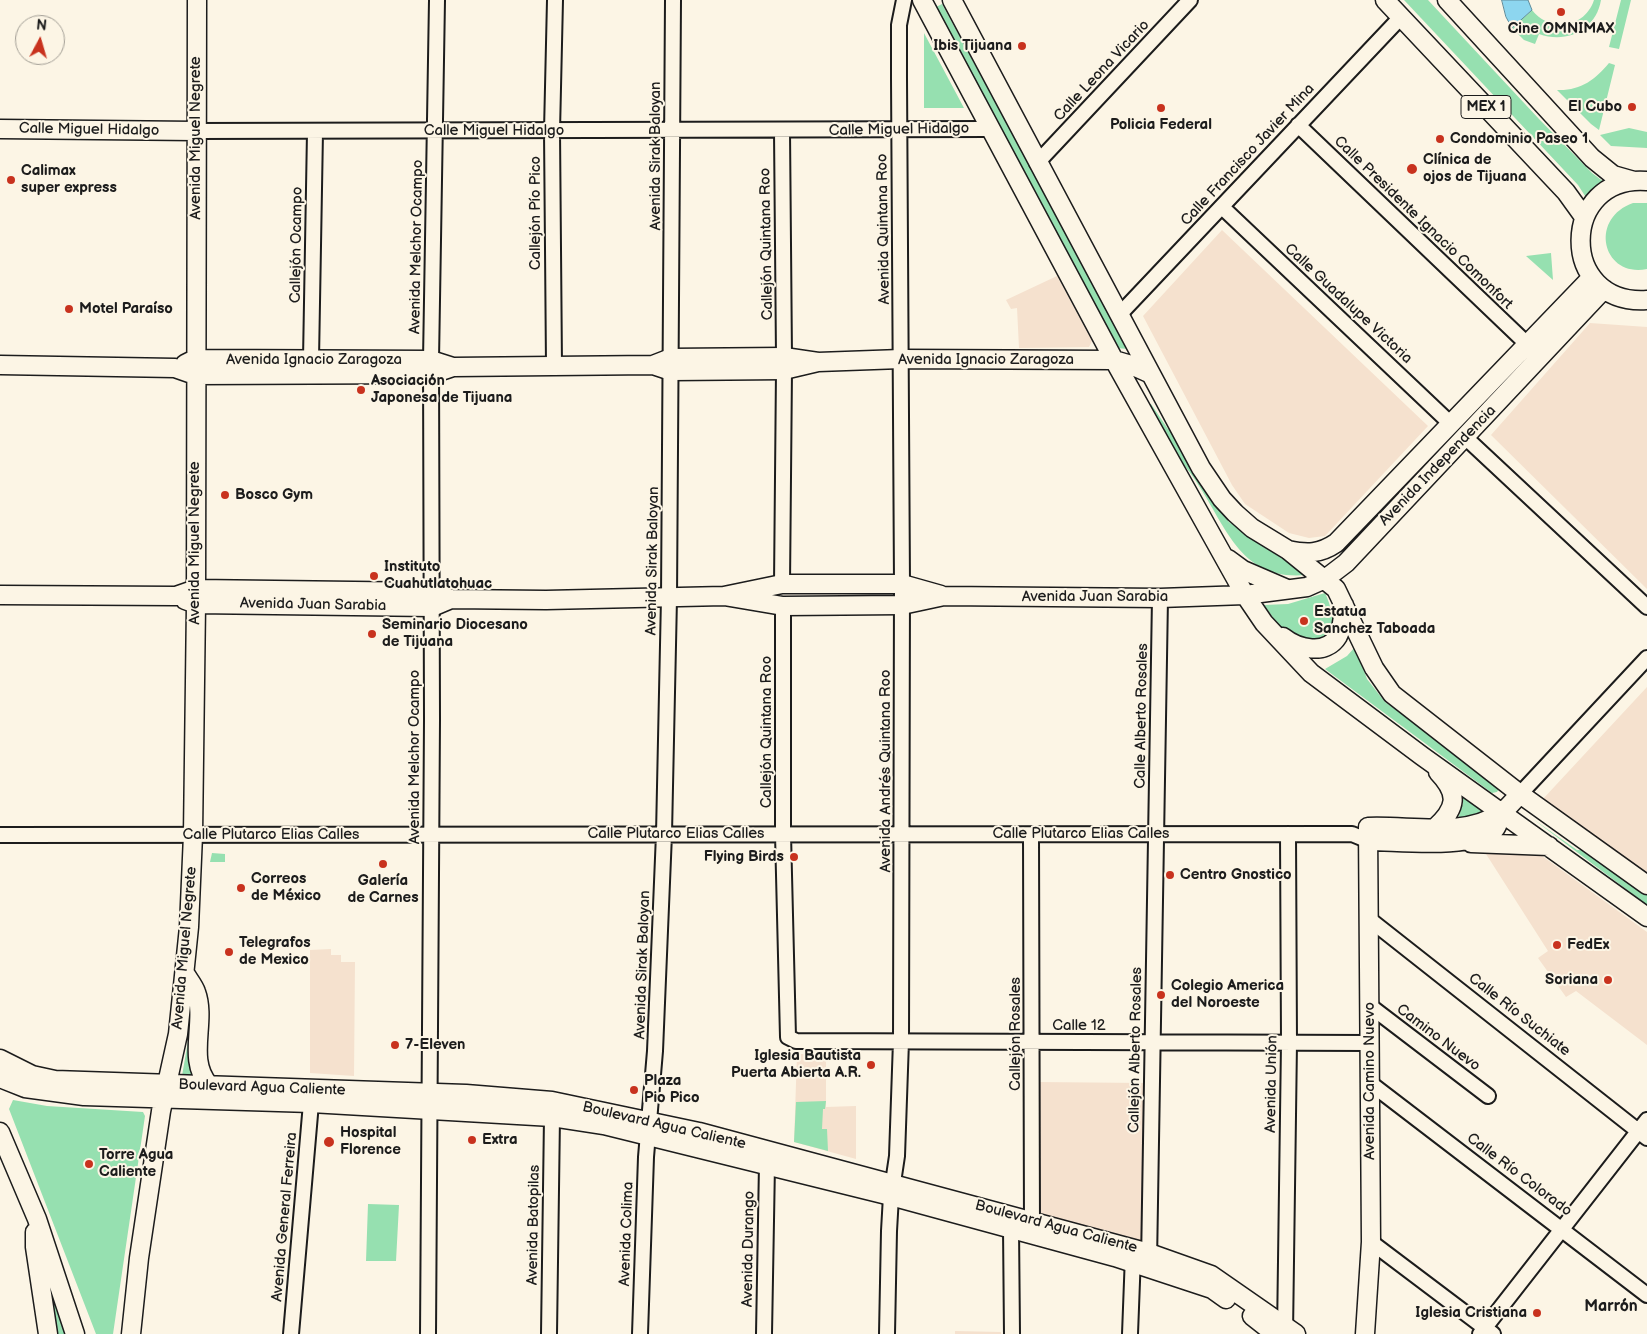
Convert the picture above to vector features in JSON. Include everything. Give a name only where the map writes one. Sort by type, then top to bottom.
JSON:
[{"type":"main road","name":"Avenida Miguel Negrete","points":[[131,1334],[139,1258],[166,1091],[178,1034],[186,975],[193,835],[196,596],[197,0]]},
{"type":"main road","points":[[922,0],[988,129],[1114,360],[1245,595],[1264,623],[1311,673],[1422,756],[1647,917]]},
{"type":"main road","points":[[952,0],[1118,315],[1201,468],[1222,499],[1252,528],[1288,550],[1336,588],[1374,668],[1392,694],[1520,794],[1647,886]]},
{"type":"main road","name":"MEX 1","points":[[1384,0],[1566,192],[1584,217]]},
{"type":"main road","name":"MEX 1","points":[[1447,0],[1592,158],[1613,175],[1641,181]]},
{"type":"main road","name":"Calle Miguel Hidalgo","points":[[0,129],[196,131]]},
{"type":"main road","name":"MEX 1","points":[[1641,181],[1618,185],[1604,192],[1592,204],[1584,217],[1580,229],[1581,254],[1592,277],[1604,289],[1631,300],[1647,300]]},
{"type":"main road","name":"Avenida Independencia","points":[[1288,550],[1310,554],[1326,550],[1336,543],[1592,277]]},
{"type":"main road","name":"Avenida Independencia","points":[[1245,595],[1290,590],[1326,579],[1346,563],[1466,438],[1604,289]]},
{"type":"main road","name":"Avenida Ignacio Zaragoza","points":[[0,365],[176,368],[311,359],[453,368],[784,363],[901,359],[1114,360],[1132,364],[1150,374]]},
{"type":"main road","name":"Avenida Ignacio Zaragoza","points":[[195,367],[431,367]]},
{"type":"main road","points":[[1226,558],[1243,570],[1290,590]]},
{"type":"main road","name":"Avenida Juan Sarabia","points":[[0,595],[432,600],[669,598],[724,596],[782,584],[902,584],[944,596]]},
{"type":"main road","name":"Avenida Juan Sarabia","points":[[724,596],[783,606],[902,605],[944,596],[1160,598],[1245,595]]},
{"type":"main road","points":[[1264,623],[1289,642],[1302,648],[1315,649],[1325,646],[1337,637],[1341,628],[1344,605]]},
{"type":"main road","points":[[1422,756],[1452,790],[1452,806],[1449,813],[1435,828]]},
{"type":"main road","points":[[1502,812],[1520,794]]},
{"type":"main road","name":"Calle Plutarco Elias Calles","points":[[1363,834],[1478,824],[1502,812]]},
{"type":"main road","name":"Calle Plutarco Elias Calles","points":[[1363,834],[1451,842],[1483,836],[1495,829],[1502,812]]},
{"type":"main road","name":"Avenida Camino Nuevo","points":[[1363,834],[1369,919],[1371,1242],[1365,1334]]},
{"type":"main road","points":[[1451,842],[1549,846]]},
{"type":"main road","points":[[186,975],[196,991],[198,1004],[198,1061],[200,1072],[209,1085]]},
{"type":"main road","name":"Boulevard Agua Caliente","points":[[0,1059],[32,1075],[55,1080],[311,1103],[552,1100],[767,1164],[892,1189],[1012,1228],[1032,1228]]},
{"type":"main road","name":"Boulevard Agua Caliente","points":[[0,1078],[25,1088],[41,1091],[166,1091],[209,1085],[429,1102],[649,1128],[892,1189],[1141,1258],[1211,1275],[1260,1321],[1285,1332]]},
{"type":"main road","points":[[0,1132],[37,1219],[75,1334]]},
{"type":"main road","points":[[37,1219],[35,1248],[48,1334]]},
{"type":"street","name":"Avenida Melchor Ocampo","points":[[428,1334],[432,600],[431,367],[437,0]]},
{"type":"street","name":"Callejón Pío Pico","points":[[554,366],[552,131],[556,0]]},
{"type":"street","name":"Avenida Sirak Baloyan","points":[[649,1128],[656,1051],[664,834],[669,598],[673,0]]},
{"type":"street","name":"Avenida Quintana Roo","points":[[901,359],[899,25],[903,5],[918,0]]},
{"type":"street","name":"Calle Leona Vicario","points":[[1037,164],[1190,0]]},
{"type":"street","name":"Calle Francisco Javier Mina","points":[[1118,315],[1401,17]]},
{"type":"street","name":"Calle Presidente Ignacio Comonfort","points":[[1298,125],[1526,344]]},
{"type":"street","name":"Calle Miguel Hidalgo","points":[[196,131],[988,129]]},
{"type":"street","name":"Callejón Quintana Roo","points":[[782,131],[784,363],[782,584]]},
{"type":"street","name":"Callejón Ocampo","points":[[311,359],[315,132]]},
{"type":"street","name":"Calle Guadalupe Victoria","points":[[1222,206],[1451,424]]},
{"type":"street","name":"Avenida Andrés Quintana Roo","points":[[887,1334],[892,1189],[897,1156],[901,1041],[901,359]]},
{"type":"street","points":[[1466,438],[1647,607]]},
{"type":"street","name":"Calle Alberto Rosales","points":[[1156,834],[1160,598]]},
{"type":"street","name":"Callejón Quintana Roo","points":[[783,606],[783,834],[788,1037]]},
{"type":"street","points":[[1520,794],[1647,658]]},
{"type":"street","name":"Callejón Rosales","points":[[1031,834],[1032,1228]]},
{"type":"street","name":"Callejón Alberto Rosales","points":[[1130,1334],[1141,1258],[1153,1042],[1156,834]]},
{"type":"street","name":"Avenida Unión","points":[[1285,1332],[1289,1043],[1288,834]]},
{"type":"street","name":"Calle Plutarco Elias Calles","points":[[0,835],[1363,834]]},
{"type":"street","name":"Calle Río Suchiate","points":[[1369,919],[1644,1130]]},
{"type":"street","name":"Camino Nuevo","points":[[1370,1006],[1488,1096]]},
{"type":"street","name":"Calle 12","points":[[788,1037],[796,1041],[1370,1043]]},
{"type":"street","name":"Calle Río Colorado","points":[[1370,1083],[1562,1228],[1647,1295]]},
{"type":"street","name":"Avenida General Ferreira","points":[[291,1334],[311,1103]]},
{"type":"street","name":"Avenida Batopilas","points":[[550,1334],[552,1117]]},
{"type":"street","name":"Avenida Colima","points":[[640,1334],[646,1157],[649,1128]]},
{"type":"street","points":[[1371,1242],[1486,1332],[1562,1228],[1644,1130]]},
{"type":"street","name":"Avenida Durango","points":[[764,1334],[767,1164]]},
{"type":"street","points":[[1012,1228],[1012,1334]]},
{"type":"shaded area","points":[[1222,230],[1428,426],[1325,536],[1309,538],[1289,533],[1245,504],[1232,485],[1143,316]]},
{"type":"shaded area","points":[[1057,276],[1092,341],[1089,347],[1019,348],[1017,308],[1011,309],[1006,300]]},
{"type":"shaded area","points":[[1590,323],[1647,327],[1647,589],[1491,435]]},
{"type":"shaded area","points":[[1647,687],[1647,874],[1542,800]]},
{"type":"shaded area","points":[[1538,853],[1647,932],[1647,1045],[1576,991],[1566,997],[1538,958],[1548,951],[1486,854]]},
{"type":"shaded area","points":[[331,949],[331,955],[341,955],[341,962],[355,962],[354,1076],[310,1073],[310,950]]},
{"type":"shaded area","points":[[797,1054],[826,1054],[826,1107],[856,1106],[856,1159],[794,1142]]},
{"type":"shaded area","points":[[1037,1082],[1145,1083],[1142,1243],[1037,1215]]},
{"type":"shaded area","points":[[955,1331],[1001,1332],[1001,1334],[955,1334]]},
{"type":"green space","points":[[1404,0],[1428,0],[1539,119],[1592,173],[1604,182],[1594,189],[1587,199],[1578,185]]},
{"type":"green space","points":[[1594,0],[1601,0],[1593,19],[1587,27],[1570,36],[1549,37],[1539,34],[1535,44],[1524,40],[1512,28],[1532,10],[1548,22],[1566,24],[1575,22],[1583,17]]},
{"type":"green space","points":[[1621,0],[1631,0],[1619,49],[1609,47]]},
{"type":"green space","points":[[942,4],[1129,349],[1115,348],[936,7]]},
{"type":"green space","points":[[924,33],[964,108],[924,108]]},
{"type":"green space","points":[[1609,63],[1615,65],[1599,130],[1557,90],[1573,89],[1586,83],[1598,75]]},
{"type":"green space","points":[[1629,128],[1647,132],[1647,148],[1611,146],[1600,135]]},
{"type":"green space","points":[[1633,203],[1647,203],[1647,269],[1632,269],[1620,265],[1611,256],[1607,245],[1606,233],[1610,221],[1619,211]]},
{"type":"green space","points":[[1551,253],[1553,280],[1526,256]]},
{"type":"green space","points":[[1151,404],[1168,429],[1172,431],[1206,491],[1229,522],[1306,575],[1284,575],[1266,570],[1251,561],[1239,549],[1228,535],[1196,482],[1170,446],[1149,405]]},
{"type":"green space","points":[[1325,593],[1332,618],[1328,636],[1321,640],[1301,639],[1287,632],[1264,605],[1288,604]]},
{"type":"green space","points":[[1355,647],[1367,679],[1385,702],[1498,784],[1499,789],[1497,792],[1492,793],[1325,669],[1347,656]]},
{"type":"green space","points":[[1459,790],[1485,810],[1472,817],[1458,819],[1463,803]]},
{"type":"green space","points":[[1533,819],[1577,850],[1590,850],[1647,891],[1647,905]]},
{"type":"green space","points":[[212,853],[225,854],[225,862],[210,862]]},
{"type":"green space","points":[[194,1006],[198,1077],[182,1076]]},
{"type":"green space","points":[[13,1100],[47,1106],[143,1112],[145,1116],[113,1334],[96,1334],[9,1109]]},
{"type":"green space","points":[[826,1101],[825,1109],[823,1109],[822,1129],[827,1129],[828,1151],[794,1142],[796,1102]]},
{"type":"green space","points":[[368,1204],[399,1205],[396,1261],[366,1261]]},
{"type":"green space","points":[[41,1254],[67,1334],[58,1334]]},
{"type":"water","points":[[1502,0],[1528,0],[1532,10],[1512,28],[1506,17]]},
{"type":"place","name":"Cine OMNIMAX","points":[[1561,12]]},
{"type":"place","name":"Ibis Tijuana","points":[[1022,46]]},
{"type":"place","name":"El Cubo","points":[[1632,107]]},
{"type":"place","name":"Policia Federal","points":[[1161,108]]},
{"type":"place","name":"Condominio Paseo 1","points":[[1440,139]]},
{"type":"place","name":"Clínica de ojos de Tijuana","points":[[1412,169]]},
{"type":"place","name":"Calimax super express","points":[[11,180]]},
{"type":"place","name":"Motel Paraíso","points":[[69,309]]},
{"type":"place","name":"Asociación Japonesa de Tijuana","points":[[361,390]]},
{"type":"place","name":"Bosco Gym","points":[[225,495]]},
{"type":"place","name":"Instituto Cuahutlatohuac","points":[[374,576]]},
{"type":"place","name":"Estatua Sanchez Taboada","points":[[1304,621]]},
{"type":"place","name":"Seminario Diocesano de Tijuana","points":[[372,634]]},
{"type":"place","name":"Flying Birds","points":[[794,857]]},
{"type":"place","name":"Galería de Carnes","points":[[383,864]]},
{"type":"place","name":"Centro Gnostico","points":[[1170,875]]},
{"type":"place","name":"Correos de México","points":[[241,888]]},
{"type":"place","name":"FedEx","points":[[1557,945]]},
{"type":"place","name":"Telegrafos de Mexico","points":[[229,952]]},
{"type":"place","name":"Soriana","points":[[1608,980]]},
{"type":"place","name":"Colegio America del Noroeste","points":[[1161,995]]},
{"type":"place","name":"7-Eleven","points":[[395,1045]]},
{"type":"place","name":"Iglesia Bautista Puerta Abierta A.R.","points":[[871,1065]]},
{"type":"place","name":"Plaza Pio Pico","points":[[634,1090]]},
{"type":"place","name":"Extra","points":[[472,1140]]},
{"type":"place","name":"Hospital Florence","points":[[329,1142]]},
{"type":"place","name":"Torre Agua Caliente","points":[[89,1164]]},
{"type":"place","name":"Iglesia Cristiana","points":[[1537,1313]]},
{"type":"district","name":"Marrón","points":[[1611,1307]]}]
